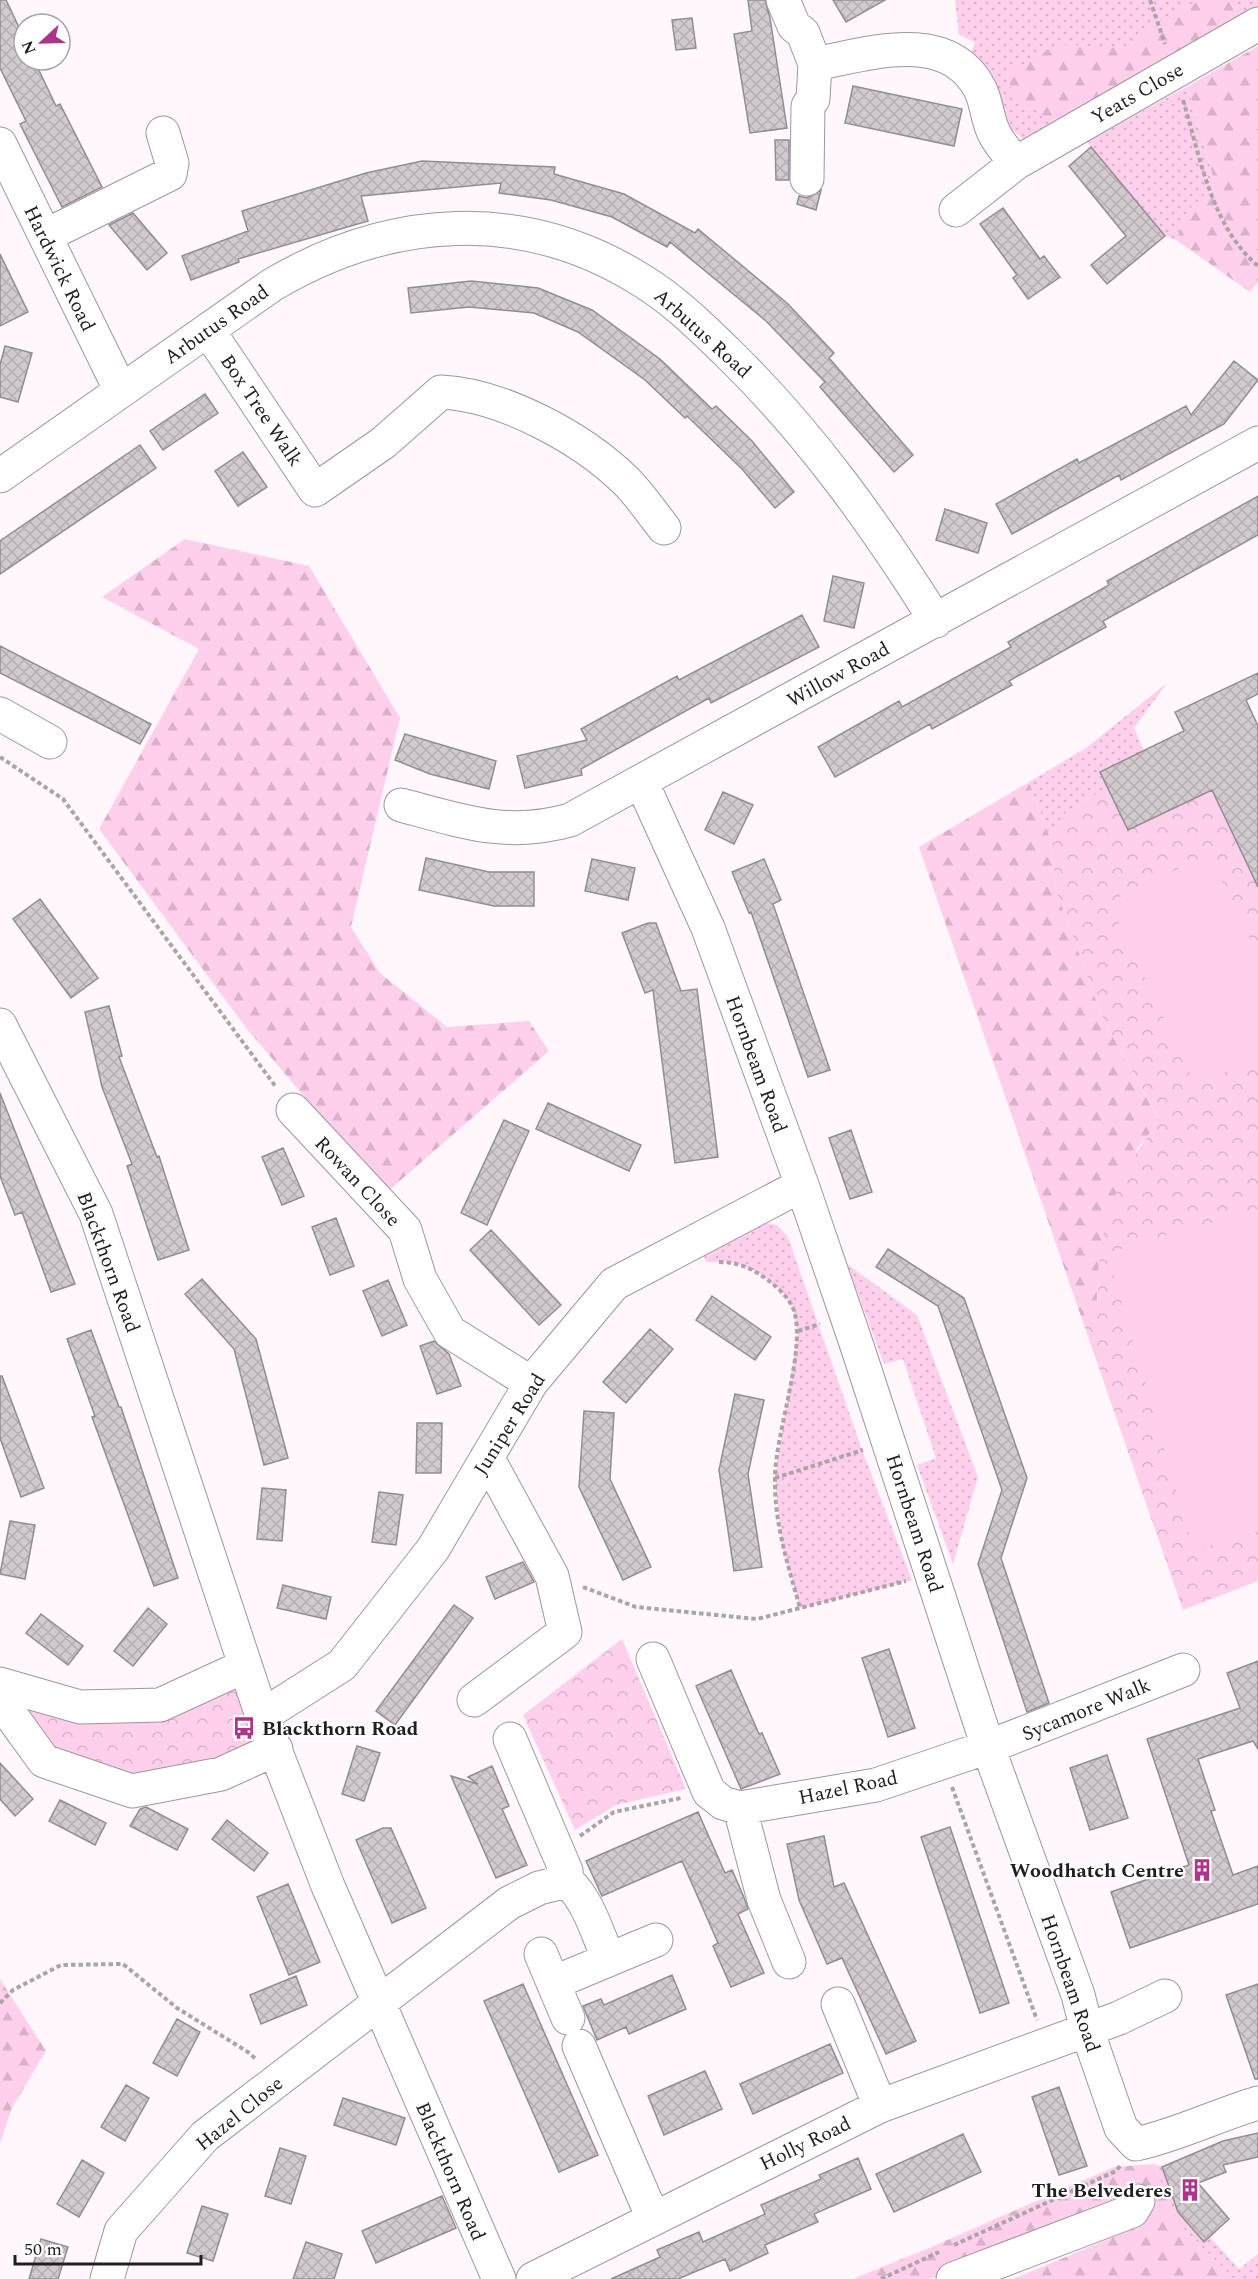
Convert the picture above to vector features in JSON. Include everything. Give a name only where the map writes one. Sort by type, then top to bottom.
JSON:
[{"type":"street","points":[[783,0],[794,26],[803,33],[815,64],[813,99],[808,106],[807,178]]},
{"type":"street","name":"Yeats Close","points":[[956,210],[1016,163],[1258,24]]},
{"type":"street","points":[[815,64],[912,48],[953,61],[967,71],[980,89],[994,135],[1016,163]]},
{"type":"street","points":[[45,237],[170,174],[172,163],[163,133]]},
{"type":"street","name":"Hardwick Road","points":[[0,144],[121,391]]},
{"type":"street","name":"Arbutus Road","points":[[0,476],[208,330],[303,267],[370,240],[441,229],[478,229],[547,239],[580,250],[631,274],[670,300],[771,395],[830,465],[870,519],[936,621]]},
{"type":"street","name":"Box Tree Walk","points":[[208,330],[315,490],[383,443],[441,392],[462,393],[510,408],[575,441],[626,481],[664,528]]},
{"type":"street","name":"Willow Road","points":[[401,805],[492,828],[534,828],[579,816],[1258,443]]},
{"type":"street","points":[[0,714],[50,742]]},
{"type":"street","name":"Hornbeam Road","points":[[642,783],[708,928],[801,1185],[889,1441],[988,1747],[1078,1995],[1087,2030],[1121,2128],[1136,2144]]},
{"type":"street","name":"Blackthorn Road","points":[[0,1025],[96,1214],[262,1716],[328,1886],[380,2000],[437,2141],[499,2279]]},
{"type":"street","name":"Rowan Close","points":[[293,1110],[405,1230],[420,1279],[450,1332],[531,1383]]},
{"type":"street","name":"Juniper Road","points":[[262,1716],[342,1665],[433,1549],[531,1383],[614,1284],[801,1185]]},
{"type":"street","points":[[474,1700],[565,1632],[552,1576],[487,1457]]},
{"type":"street","points":[[653,1659],[709,1792],[723,1803],[740,1808],[764,1900],[789,1962]]},
{"type":"street","points":[[0,1684],[80,1707],[160,1705],[245,1666]]},
{"type":"street","name":"Sycamore Walk","points":[[988,1747],[1183,1670]]},
{"type":"street","points":[[0,1700],[44,1761],[132,1791],[221,1774],[276,1749]]},
{"type":"street","points":[[510,1739],[562,1866],[588,1910],[609,1960]]},
{"type":"street","name":"Hazel Road","points":[[740,1808],[876,1785],[988,1747]]},
{"type":"street","points":[[380,2000],[508,1903],[538,1888],[562,1866]]},
{"type":"street","points":[[653,2218],[547,1969],[609,1960],[656,1940]]},
{"type":"street","name":"Holly Road","points":[[533,2279],[880,2106],[1045,2043],[1087,2030],[1165,1996]]},
{"type":"street","name":"Hazel Close","points":[[107,2279],[121,2231],[205,2136],[279,2081],[380,2000]]},
{"type":"street","points":[[838,2004],[880,2106]]},
{"type":"street","points":[[1136,2144],[1165,2138],[1220,2114],[1258,2103]]},
{"type":"street","points":[[953,2279],[1132,2211],[1138,2201]]},
{"type":"path","points":[[1149,0],[1213,199],[1228,231],[1248,258],[1258,266]]},
{"type":"path","points":[[0,757],[63,799],[293,1110]]},
{"type":"path","points":[[698,1239],[706,1262],[733,1262],[758,1272],[781,1290],[792,1307],[798,1331],[775,1478],[782,1545],[800,1608]]},
{"type":"path","points":[[775,1478],[889,1441]]},
{"type":"path","points":[[552,1576],[636,1607],[757,1618],[933,1575]]},
{"type":"path","points":[[943,1762],[1045,2043]]},
{"type":"path","points":[[562,1866],[614,1812],[709,1792]]},
{"type":"path","points":[[0,2003],[14,1990],[61,1965],[123,1964],[177,2008],[248,2052],[279,2081]]},
{"type":"path","points":[[881,2279],[1116,2171],[1136,2144]]},
{"type":"green space","points":[[955,0],[1258,0],[1258,19],[1024,140],[1009,127],[968,61],[975,42],[959,35]]},
{"type":"green space","points":[[1229,0],[1252,22],[1117,96],[1050,120],[1013,95],[1007,73],[1059,44],[1122,48],[1183,5]]},
{"type":"green space","points":[[1258,46],[1258,282],[1250,292],[1176,240],[1188,211],[1215,184],[1188,86]]},
{"type":"green space","points":[[1188,86],[1215,184],[1188,211],[1176,240],[1165,236],[1087,142]]},
{"type":"green space","points":[[185,539],[309,566],[400,718],[351,927],[380,973],[447,1027],[529,1021],[549,1051],[386,1193],[247,1029],[99,829],[199,649],[102,597]]},
{"type":"green space","points":[[1167,683],[1134,728],[1144,751],[1108,787],[1064,814],[1050,838],[1029,782],[1086,748]]},
{"type":"green space","points":[[1202,767],[1258,887],[1258,1581],[1183,1610],[1085,1328],[1095,1310],[1100,1253],[1114,1199],[1129,1166],[1160,1121],[1103,1019],[1056,890],[1050,838],[1064,814],[1108,787],[1129,830],[1187,802]]},
{"type":"green space","points":[[1029,782],[1050,838],[1056,890],[1103,1019],[1160,1122],[1138,1147],[1100,1254],[1096,1315],[1085,1328],[919,847]]},
{"type":"green space","points":[[1209,854],[1258,957],[1258,1057],[1196,1086],[1109,902]]},
{"type":"green space","points":[[1258,1209],[1258,1531],[1194,1550],[1107,1253]]},
{"type":"green space","points":[[761,1222],[777,1225],[788,1237],[862,1450],[912,1580],[800,1608],[782,1545],[775,1478],[798,1331],[792,1307],[781,1290],[758,1272],[733,1262],[706,1262],[702,1249]]},
{"type":"green space","points":[[847,1264],[917,1315],[978,1477],[953,1564],[917,1465],[936,1458],[903,1359],[884,1364]]},
{"type":"green space","points":[[622,1639],[686,1789],[616,1805],[575,1830],[523,1715]]},
{"type":"green space","points":[[228,1677],[264,1745],[134,1785],[50,1754],[0,1688],[76,1711]]},
{"type":"green space","points":[[0,1979],[46,2051],[12,2108],[0,2143]]},
{"type":"green space","points":[[1155,2164],[1162,2167],[1178,2212],[1204,2242],[1210,2237],[1239,2269],[1258,2254],[1258,2279],[1234,2279],[1182,2227],[1167,2201]]},
{"type":"green space","points":[[1155,2164],[1167,2201],[1182,2227],[1234,2279],[1013,2279],[1130,2230],[1140,2216],[929,2279],[853,2279],[1114,2167]]},
{"type":"building","points":[[0,0],[6,0],[12,13],[12,72],[40,72],[56,106],[60,104],[102,187],[62,207],[20,124],[26,121],[0,68]]},
{"type":"building","points":[[748,0],[765,0],[770,18],[787,128],[750,133],[734,34],[752,31]]},
{"type":"building","points":[[833,0],[885,0],[846,22]]},
{"type":"building","points":[[692,18],[696,48],[676,50],[672,20]]},
{"type":"building","points":[[853,86],[962,109],[954,146],[845,123]]},
{"type":"building","points":[[775,140],[789,140],[789,180],[776,180]]},
{"type":"building","points":[[1091,147],[1165,236],[1107,284],[1091,265],[1126,236],[1069,166]]},
{"type":"building","points":[[422,161],[555,167],[554,174],[624,194],[695,233],[698,229],[788,304],[834,353],[829,358],[913,455],[894,472],[820,387],[825,382],[766,321],[670,242],[667,247],[612,217],[551,200],[499,193],[501,183],[361,196],[368,221],[238,259],[239,262],[191,280],[182,256],[248,231],[242,211],[366,173]]},
{"type":"building","points":[[821,190],[816,210],[797,204],[799,196],[807,198]]},
{"type":"building","points":[[1003,208],[1040,259],[1044,256],[1060,277],[1028,299],[1013,278],[1017,275],[980,224]]},
{"type":"building","points":[[133,213],[167,253],[147,270],[109,225]]},
{"type":"building","points":[[0,254],[28,312],[0,326]]},
{"type":"building","points":[[471,281],[538,288],[592,310],[660,359],[712,409],[716,406],[752,441],[794,492],[775,508],[742,469],[687,416],[685,418],[645,380],[578,332],[534,313],[469,307],[411,313],[408,288]]},
{"type":"building","points":[[5,346],[32,353],[18,402],[0,397],[0,365]]},
{"type":"building","points":[[1234,361],[1258,380],[1224,424],[1121,480],[1119,475],[1012,534],[996,504],[1077,459],[1079,463],[1186,406],[1191,415]]},
{"type":"building","points":[[205,394],[218,413],[163,450],[150,431]]},
{"type":"building","points":[[140,445],[156,468],[0,574],[0,541]]},
{"type":"building","points":[[243,452],[267,487],[238,506],[215,471]]},
{"type":"building","points":[[1258,496],[1258,535],[1103,621],[1106,627],[1009,681],[1012,685],[932,729],[930,724],[835,777],[818,747],[899,701],[902,707],[1011,647],[1008,642],[1109,585],[1107,581]]},
{"type":"building","points":[[945,509],[987,523],[978,553],[936,540]]},
{"type":"building","points":[[833,576],[864,583],[854,628],[824,621]]},
{"type":"building","points":[[802,615],[819,647],[711,703],[709,698],[581,769],[582,775],[525,788],[517,756],[587,740],[581,729],[677,676],[679,680]]},
{"type":"building","points":[[0,646],[151,724],[140,744],[0,673]]},
{"type":"building","points":[[1258,673],[1258,694],[1246,700],[1258,726],[1258,887],[1212,790],[1128,830],[1100,772],[1184,731],[1175,712]]},
{"type":"building","points":[[405,734],[496,761],[489,789],[430,774],[395,760]]},
{"type":"building","points":[[723,792],[753,805],[734,844],[705,830]]},
{"type":"building","points":[[426,858],[489,872],[534,872],[534,906],[494,906],[419,890]]},
{"type":"building","points":[[592,859],[635,868],[628,900],[585,891]]},
{"type":"building","points":[[764,859],[781,900],[773,904],[830,1070],[808,1077],[751,912],[749,913],[732,872]]},
{"type":"building","points":[[40,899],[98,978],[71,998],[13,919]]},
{"type":"building","points":[[648,923],[656,923],[681,991],[697,989],[718,1157],[675,1163],[653,990],[645,993],[622,933]]},
{"type":"building","points":[[109,1006],[122,1056],[119,1057],[157,1157],[159,1156],[189,1250],[158,1260],[127,1166],[132,1164],[102,1087],[85,1012]]},
{"type":"building","points":[[0,1093],[75,1284],[51,1292],[22,1212],[15,1215],[0,1176]]},
{"type":"building","points":[[548,1103],[641,1145],[629,1171],[536,1129]]},
{"type":"building","points":[[504,1120],[529,1131],[487,1225],[461,1213]]},
{"type":"building","points":[[851,1130],[872,1192],[850,1199],[829,1138]]},
{"type":"building","points":[[283,1148],[304,1196],[282,1205],[262,1157]]},
{"type":"building","points":[[336,1218],[354,1266],[330,1275],[312,1227]]},
{"type":"building","points":[[491,1230],[561,1305],[539,1325],[470,1250]]},
{"type":"building","points":[[888,1249],[964,1298],[1027,1478],[1001,1558],[1049,1703],[1027,1712],[978,1564],[1002,1490],[938,1306],[876,1267]]},
{"type":"building","points":[[202,1279],[256,1339],[288,1458],[264,1465],[234,1349],[185,1294]]},
{"type":"building","points":[[388,1280],[407,1325],[382,1336],[363,1291]]},
{"type":"building","points":[[712,1296],[771,1337],[755,1360],[696,1320]]},
{"type":"building","points":[[650,1329],[673,1349],[626,1403],[603,1382]]},
{"type":"building","points":[[91,1330],[119,1407],[121,1407],[178,1578],[154,1586],[92,1417],[95,1416],[67,1339]]},
{"type":"building","points":[[434,1341],[449,1354],[461,1386],[437,1394],[420,1346]]},
{"type":"building","points":[[0,1376],[2,1376],[44,1488],[21,1497],[0,1438]]},
{"type":"building","points":[[735,1394],[764,1400],[748,1474],[762,1567],[734,1571],[719,1470]]},
{"type":"building","points":[[584,1411],[614,1413],[610,1479],[651,1567],[623,1580],[579,1487]]},
{"type":"building","points":[[417,1423],[442,1423],[441,1473],[416,1473]]},
{"type":"building","points":[[262,1488],[286,1490],[282,1541],[257,1539]]},
{"type":"building","points":[[379,1492],[403,1495],[396,1545],[372,1542]]},
{"type":"building","points":[[10,1521],[35,1525],[25,1579],[0,1574]]},
{"type":"building","points":[[523,1562],[534,1582],[495,1599],[486,1577]]},
{"type":"building","points":[[283,1585],[331,1597],[326,1619],[277,1608]]},
{"type":"building","points":[[454,1605],[473,1618],[395,1725],[376,1711]]},
{"type":"building","points":[[148,1608],[167,1624],[133,1666],[114,1651]]},
{"type":"building","points":[[41,1614],[83,1646],[68,1665],[26,1633]]},
{"type":"building","points":[[889,1649],[915,1728],[888,1737],[862,1658]]},
{"type":"building","name":"Woodhatch Centre","points":[[1258,1661],[1258,1749],[1253,1741],[1198,1759],[1215,1810],[1211,1811],[1233,1875],[1258,1866],[1258,1904],[1130,1948],[1111,1892],[1189,1865],[1147,1739],[1240,1708],[1227,1673]]},
{"type":"building","points":[[731,1670],[759,1734],[762,1733],[780,1774],[741,1789],[696,1686]]},
{"type":"building","points":[[357,1746],[380,1753],[364,1801],[342,1794]]},
{"type":"building","points":[[1107,1755],[1128,1818],[1090,1830],[1070,1768]]},
{"type":"building","points":[[0,1763],[33,1799],[15,1816],[0,1799]]},
{"type":"building","points":[[492,1766],[509,1806],[502,1809],[527,1865],[496,1878],[451,1776],[478,1784],[468,1777]]},
{"type":"building","points":[[60,1800],[106,1823],[95,1845],[49,1821]]},
{"type":"building","points":[[146,1807],[188,1829],[177,1850],[130,1826],[140,1809]]},
{"type":"building","points":[[698,1812],[725,1873],[732,1870],[743,1895],[748,1909],[738,1914],[764,1973],[731,1987],[713,1946],[718,1943],[682,1861],[602,1896],[586,1861]]},
{"type":"building","points":[[227,1820],[268,1853],[254,1871],[212,1839]]},
{"type":"building","points":[[950,1827],[1009,2003],[980,2013],[921,1837]]},
{"type":"building","points":[[383,1828],[391,1828],[426,1908],[392,1923],[356,1840]]},
{"type":"building","points":[[824,1836],[834,1887],[844,1883],[916,2041],[886,2054],[842,1958],[827,1964],[799,1900],[787,1844]]},
{"type":"building","points":[[288,1884],[320,1962],[289,1975],[257,1897]]},
{"type":"building","points":[[672,1975],[686,2009],[629,2034],[626,2027],[597,2040],[583,2006],[601,1999],[604,2005]]},
{"type":"building","points":[[296,1976],[307,2005],[261,2024],[250,1995]]},
{"type":"building","points":[[523,1984],[598,2155],[559,2172],[484,2001]]},
{"type":"building","points":[[1258,1984],[1258,2079],[1255,2079],[1226,1995]]},
{"type":"building","points":[[177,2019],[200,2032],[177,2076],[153,2063]]},
{"type":"building","points":[[830,2044],[843,2073],[753,2114],[740,2084]]},
{"type":"building","points":[[705,2071],[722,2109],[664,2135],[648,2096]]},
{"type":"building","points":[[126,2085],[149,2098],[125,2141],[101,2127]]},
{"type":"building","points":[[1059,2087],[1087,2166],[1059,2175],[1032,2097]]},
{"type":"building","points":[[343,2098],[405,2118],[396,2145],[334,2125]]},
{"type":"building","name":"The Belvederes","points":[[1258,2133],[1258,2157],[1223,2165],[1226,2172],[1198,2183],[1229,2219],[1204,2242],[1178,2212],[1162,2167],[1223,2141]]},
{"type":"building","points":[[963,2134],[981,2172],[894,2212],[876,2174]]},
{"type":"building","points":[[280,2148],[306,2156],[291,2204],[265,2196]]},
{"type":"building","points":[[858,2158],[871,2189],[814,2214],[818,2222],[765,2245],[768,2253],[730,2271],[725,2259],[678,2279],[611,2279],[660,2257],[657,2250],[699,2232],[703,2242],[765,2214],[761,2205],[821,2179],[819,2175]]},
{"type":"building","points":[[82,2160],[104,2173],[79,2217],[57,2204]]},
{"type":"building","points":[[442,2196],[456,2228],[376,2263],[362,2231]]},
{"type":"building","points":[[202,2206],[228,2214],[213,2261],[187,2253]]},
{"type":"building","points":[[41,2239],[68,2247],[58,2279],[29,2279]]},
{"type":"building","points":[[306,2242],[342,2254],[334,2279],[293,2279]]},
{"type":"place","name":"Blackthorn Road","points":[[244,1728]]},
{"type":"place","name":"Woodhatch Centre","points":[[1202,1870]]},
{"type":"place","name":"The Belvederes","points":[[1190,2190]]}]
